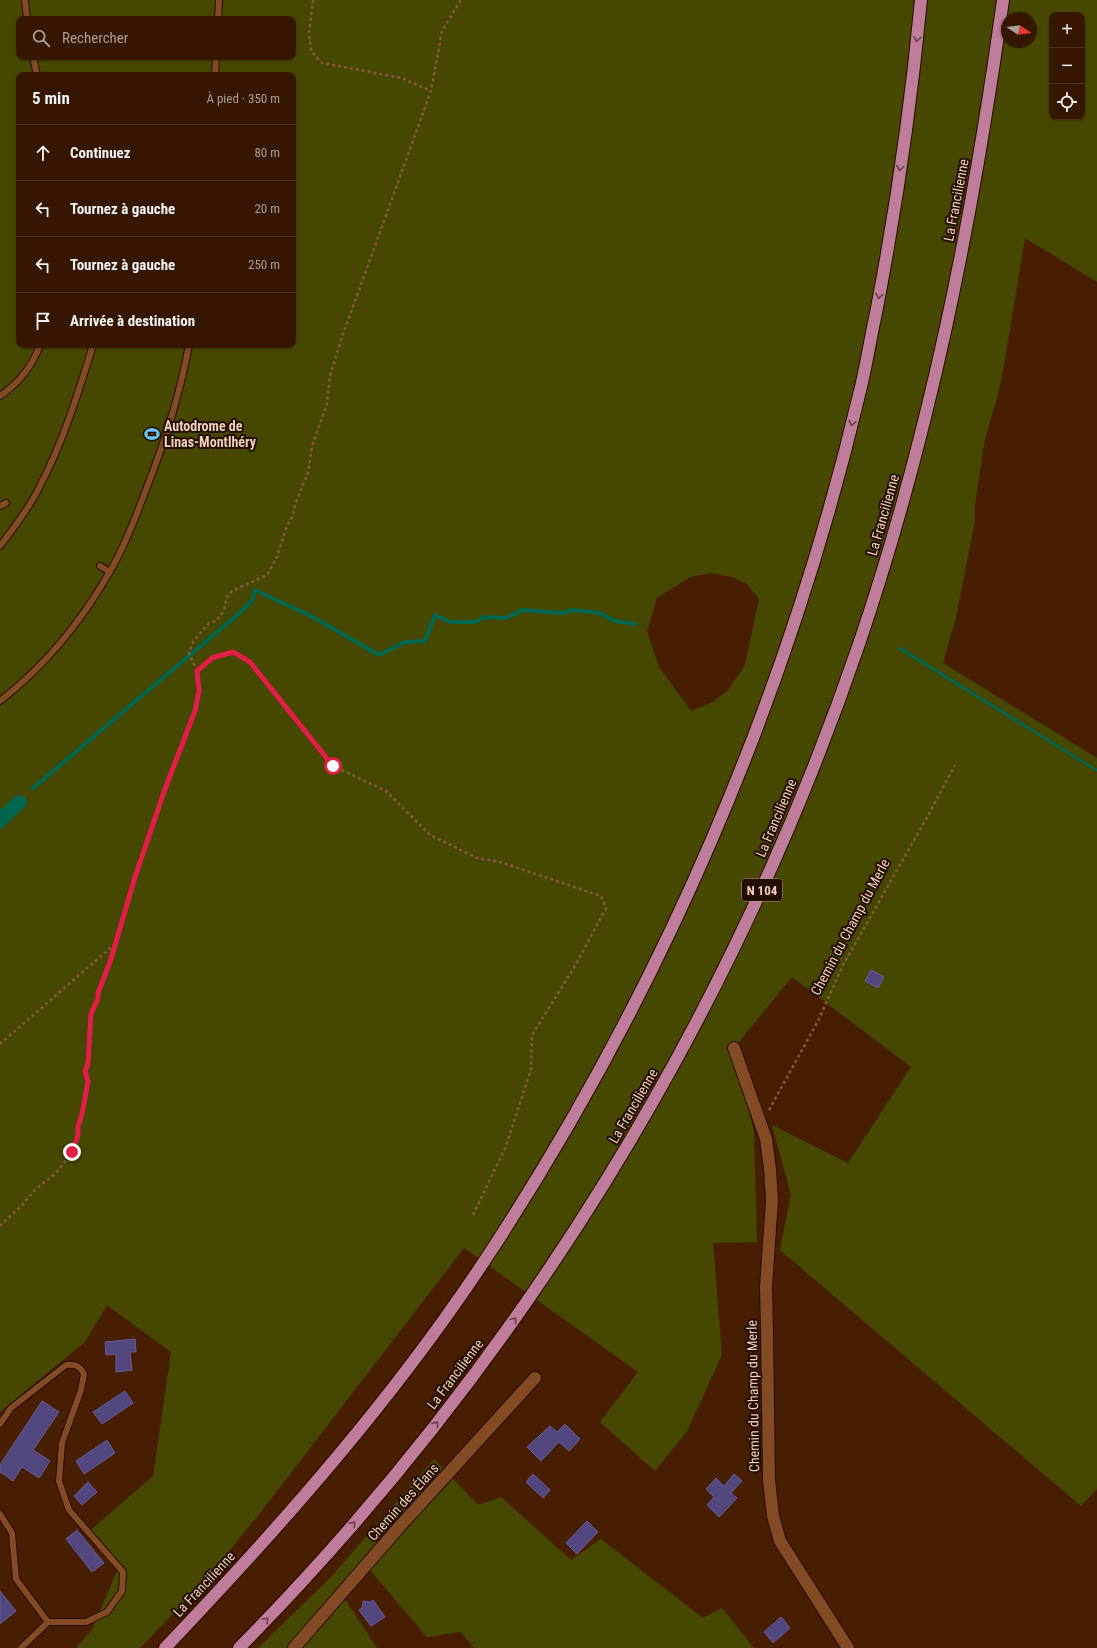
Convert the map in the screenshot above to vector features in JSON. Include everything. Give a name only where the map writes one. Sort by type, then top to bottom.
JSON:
[{"type":"highway","name":"La Francilienne","points":[[165,1648],[232,1577],[351,1440],[441,1323],[484,1262],[531,1188],[617,1037],[684,901],[723,814],[777,674],[813,568],[844,455],[860,390],[893,221],[921,0]]},
{"type":"highway","name":"La Francilienne","points":[[239,1648],[335,1546],[398,1472],[490,1354],[537,1289],[584,1217],[635,1133],[709,1000],[745,929],[784,839],[835,711],[859,645],[896,528],[927,410],[953,293],[978,168],[1003,0]]},
{"type":"street","name":"Chemin du Champ du Merle","points":[[734,1048],[766,1139],[769,1161],[772,1200],[766,1287],[768,1465],[771,1503],[780,1541],[848,1648]]},
{"type":"street","name":"Chemin des Élans","points":[[294,1648],[401,1525],[536,1378]]},
{"type":"lane","points":[[25,0],[27,16]]},
{"type":"lane","points":[[218,16],[219,0]]},
{"type":"lane","points":[[34,60],[36,72]]},
{"type":"lane","points":[[215,72],[216,60]]},
{"type":"lane","points":[[0,396],[20,380],[29,368],[39,348]]},
{"type":"lane","points":[[0,546],[38,489],[63,437],[80,389],[92,348]]},
{"type":"lane","points":[[0,701],[20,686],[50,656],[84,614],[110,572],[130,531],[163,446],[183,378],[188,348]]},
{"type":"lane","points":[[100,566],[110,572]]},
{"type":"lane","points":[[0,1424],[11,1408],[66,1364],[76,1364],[81,1369],[84,1374],[81,1390],[62,1443],[59,1481],[69,1510],[123,1572],[122,1591],[107,1612],[86,1622],[48,1622],[21,1648]]},
{"type":"lane","points":[[0,1514],[12,1534],[16,1578],[48,1622]]},
{"type":"path","points":[[313,0],[309,34],[311,50],[322,63],[402,78],[431,90]]},
{"type":"path","points":[[0,1226],[37,1188],[56,1173],[72,1152],[78,1135],[88,1082],[85,1071],[88,1064],[91,1014],[98,998],[98,993],[116,942],[135,877],[165,789],[195,711],[199,691],[197,671],[189,653],[193,642],[209,623],[216,621],[221,615],[225,607],[226,599],[232,591],[267,575],[277,557],[287,526],[292,517],[297,499],[308,473],[312,446],[327,404],[330,376],[342,337],[431,90],[442,31],[461,0]]},
{"type":"path","points":[[197,671],[212,658],[233,652],[250,662],[333,766],[386,791],[430,835],[477,858],[500,862],[601,896],[606,908],[575,966],[532,1035],[531,1069],[527,1083],[506,1146],[473,1215]]},
{"type":"path","name":"Chemin du Champ du Merle","points":[[761,1124],[808,1040],[843,965],[955,765]]},
{"type":"path","points":[[0,1044],[116,942]]},
{"type":"shaded area","points":[[0,0],[1097,0],[1097,282],[1025,238],[1003,371],[985,439],[975,504],[975,521],[956,617],[943,663],[1097,758],[1097,1489],[1081,1506],[780,1250],[791,1195],[772,1125],[848,1163],[911,1067],[792,977],[734,1048],[754,1132],[757,1242],[713,1243],[722,1355],[687,1431],[655,1471],[600,1422],[638,1372],[464,1248],[267,1504],[205,1581],[140,1648],[76,1648],[92,1630],[119,1566],[91,1530],[153,1476],[171,1352],[107,1305],[85,1342],[0,1412]],"holes":[[[712,573],[732,577],[747,584],[759,599],[745,665],[728,690],[713,702],[691,711],[659,667],[647,631],[657,598],[690,577]]]},
{"type":"shaded area","points":[[434,1459],[478,1505],[501,1497],[571,1560],[601,1539],[703,1618],[722,1608],[754,1648],[474,1648],[461,1632],[427,1637],[363,1562],[339,1590],[377,1648],[258,1648],[330,1578]]},
{"type":"water","points":[[899,646],[1097,769],[1097,772],[898,649]]},
{"type":"water","points":[[20,795],[26,798],[27,803],[25,807],[0,830],[0,810],[16,796]]},
{"type":"building","points":[[871,970],[884,977],[878,988],[865,981]]},
{"type":"building","points":[[135,1339],[136,1352],[130,1352],[132,1370],[116,1372],[116,1354],[106,1355],[105,1342]]},
{"type":"building","points":[[125,1391],[133,1403],[102,1424],[93,1412]]},
{"type":"building","points":[[42,1401],[59,1412],[33,1450],[50,1461],[39,1478],[22,1467],[13,1481],[0,1472],[0,1465]]},
{"type":"building","points":[[565,1424],[580,1439],[569,1451],[559,1442],[541,1461],[527,1447],[550,1426],[557,1432]]},
{"type":"building","points":[[107,1440],[115,1453],[84,1474],[76,1461]]},
{"type":"building","points":[[533,1474],[550,1490],[543,1498],[526,1482]]},
{"type":"building","points":[[734,1474],[742,1481],[731,1493],[737,1498],[719,1517],[707,1505],[714,1497],[706,1489],[716,1478],[724,1486]]},
{"type":"building","points":[[88,1482],[97,1492],[82,1505],[74,1496]]},
{"type":"building","points":[[587,1521],[598,1532],[577,1554],[566,1543]]},
{"type":"building","points":[[77,1530],[104,1563],[92,1572],[66,1539]]},
{"type":"building","points":[[0,1591],[16,1611],[0,1624]]},
{"type":"building","points":[[373,1600],[385,1617],[371,1626],[359,1610],[362,1608],[363,1601],[370,1602]]},
{"type":"building","points":[[781,1617],[790,1628],[773,1643],[764,1632]]},
{"type":"waterway","points":[[33,788],[236,616],[252,601],[255,590],[313,617],[379,655],[405,642],[425,641],[435,615],[450,622],[475,622],[484,617],[506,618],[522,610],[562,613],[573,610],[600,613],[615,621],[635,624]]},
{"type":"place","name":"Autodrome de Linas-Montlhéry","points":[[152,434]]},
{"type":"route","points":[[72,1152],[78,1135],[78,1126],[82,1114],[88,1082],[85,1071],[88,1064],[91,1014],[111,959],[135,877],[165,789],[195,711],[199,691],[197,671],[212,658],[233,652],[250,662],[333,766]]}]
